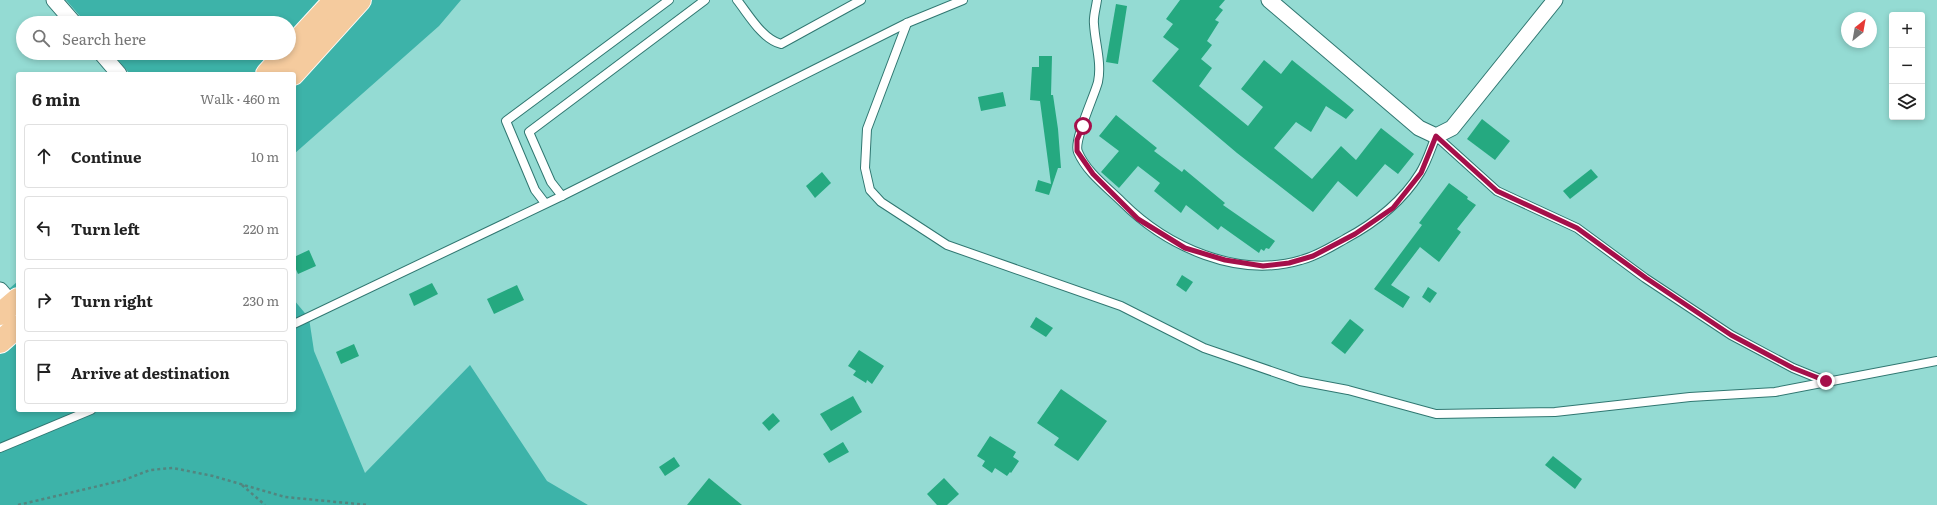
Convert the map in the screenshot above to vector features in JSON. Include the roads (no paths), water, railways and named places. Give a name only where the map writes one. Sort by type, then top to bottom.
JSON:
[{"type":"main road","points":[[296,42],[335,0]]},
{"type":"main road","points":[[295,72],[360,0]]},
{"type":"main road","points":[[269,72],[280,60]]},
{"type":"main road","points":[[0,342],[16,328]]},
{"type":"street","points":[[54,0],[68,16]]},
{"type":"street","points":[[1270,0],[1419,128],[1436,136],[1452,128],[1555,0]]},
{"type":"street","points":[[107,60],[117,72]]},
{"type":"lane","points":[[545,203],[535,190],[506,121],[669,0]]},
{"type":"lane","points":[[562,196],[551,182],[529,132],[705,0]]},
{"type":"lane","points":[[737,0],[766,36],[774,42],[781,44],[861,0]]},
{"type":"lane","points":[[296,323],[562,196],[907,23],[963,0]]},
{"type":"lane","points":[[1097,0],[1094,23],[1099,60],[1098,81],[1077,140],[1077,151],[1093,174],[1138,219],[1185,248],[1225,260],[1250,265],[1276,265],[1313,256],[1355,234],[1393,208],[1421,173],[1436,136],[1497,191],[1577,228],[1646,278],[1731,335],[1793,368],[1826,381]]},
{"type":"lane","points":[[907,23],[867,129],[865,168],[870,190],[882,202],[947,244],[1121,306],[1204,348],[1300,381],[1348,390],[1436,414],[1555,412],[1690,397],[1775,392],[1826,381],[1937,361]]},
{"type":"lane","points":[[0,448],[86,412]]}]
